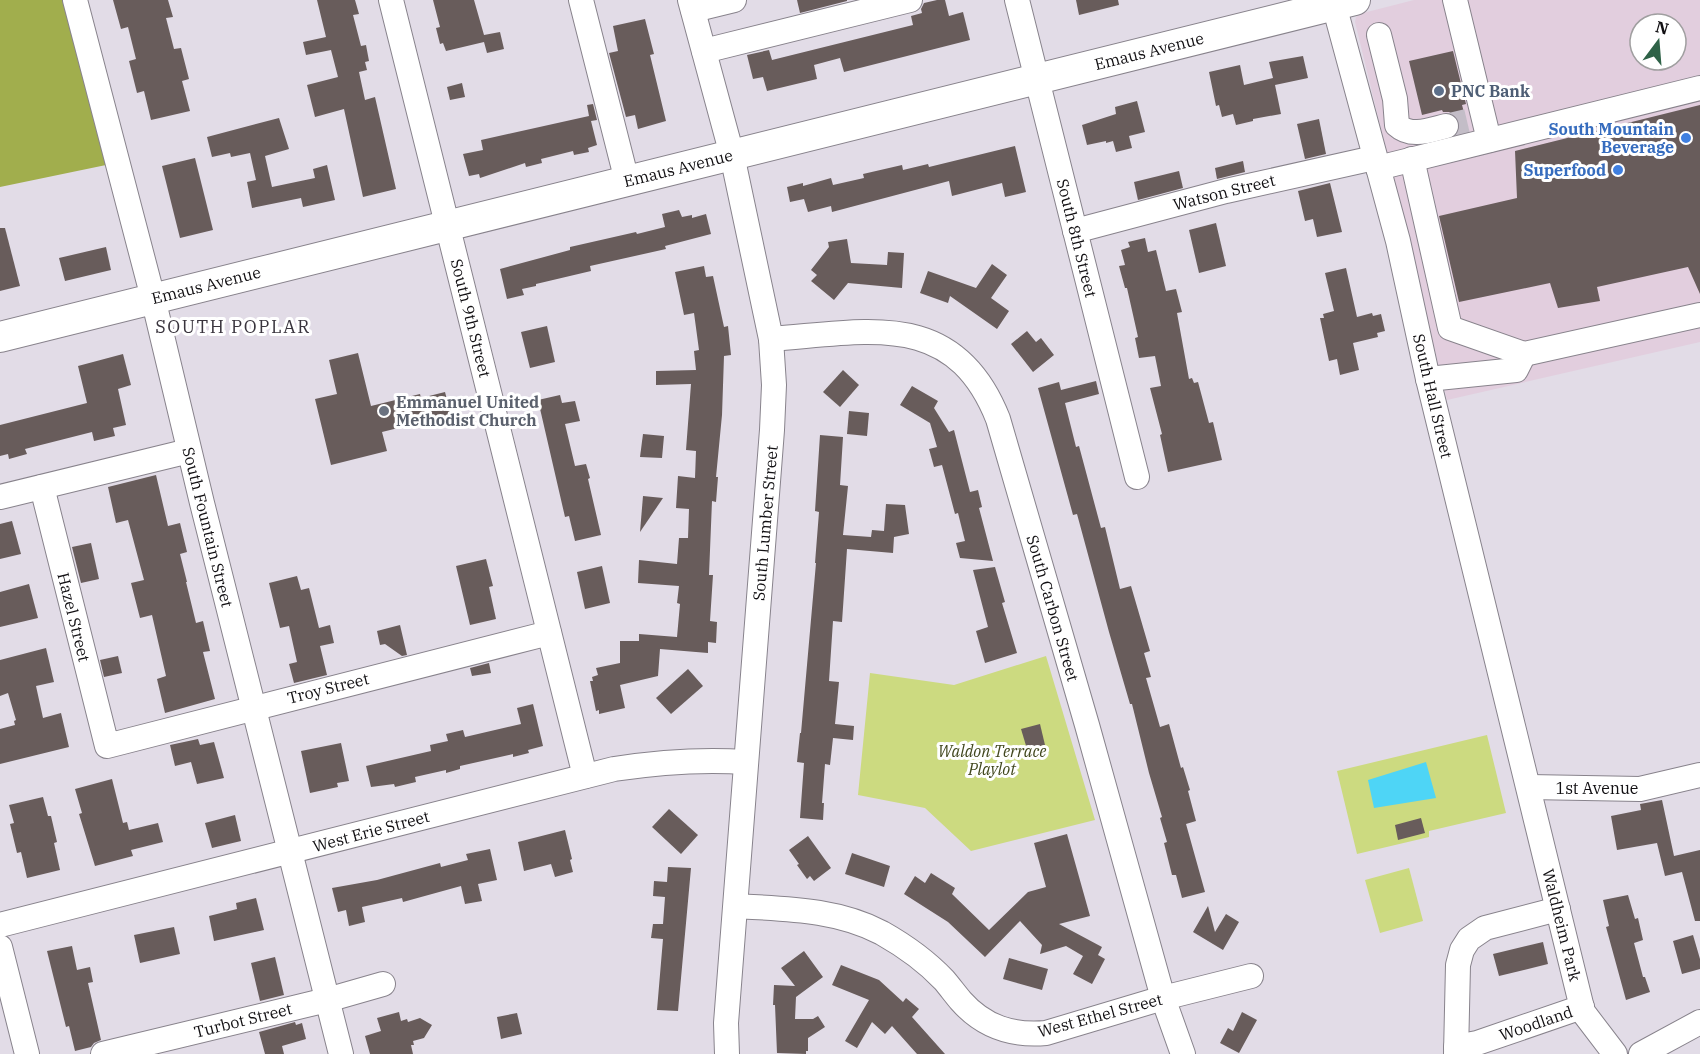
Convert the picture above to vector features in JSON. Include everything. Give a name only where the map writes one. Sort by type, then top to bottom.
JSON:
[{"type":"main road","name":"Emaus Avenue","points":[[0,337],[1345,3]]},
{"type":"street","name":"South Fountain Street","points":[[75,0],[153,298],[189,451],[341,1054]]},
{"type":"street","name":"South 9th Street","points":[[391,0],[585,776]]},
{"type":"street","points":[[581,0],[627,181]]},
{"type":"street","points":[[691,5],[734,0]]},
{"type":"street","points":[[704,51],[910,0]]},
{"type":"street","name":"South 8th Street","points":[[1017,0],[1137,477]]},
{"type":"street","points":[[1455,0],[1459,116]]},
{"type":"street","name":"South Hall Street","points":[[1345,3],[1376,163],[1398,241],[1428,379],[1529,787]]},
{"type":"street","name":"South Lumber Street","points":[[691,5],[732,155],[771,339],[774,385],[726,1023],[727,1054]]},
{"type":"street","points":[[1379,34],[1395,99],[1396,125],[1401,129],[1423,132],[1459,116]]},
{"type":"street","name":"Watson Street","points":[[1075,231],[1226,191],[1376,163],[1412,159],[1700,88]]},
{"type":"street","points":[[1459,116],[1490,140]]},
{"type":"street","points":[[1412,159],[1450,328],[1524,354],[1700,315]]},
{"type":"street","name":"South Carbon Street","points":[[771,339],[883,331],[904,333],[935,345],[962,362],[990,399],[998,419],[1074,680],[1163,998],[1183,1054]]},
{"type":"street","points":[[1428,379],[1516,370],[1524,354]]},
{"type":"street","points":[[0,497],[189,451]]},
{"type":"street","name":"Hazel Street","points":[[42,487],[107,746]]},
{"type":"street","name":"Troy Street","points":[[107,746],[549,633]]},
{"type":"street","name":"West Erie Street","points":[[0,925],[614,769],[657,762],[702,759],[746,762]]},
{"type":"street","name":"1st Avenue","points":[[1529,787],[1640,789],[1700,775]]},
{"type":"street","name":"Waldheim Park","points":[[1529,787],[1583,1012],[1615,1054]]},
{"type":"street","name":"West Ethel Street","points":[[735,906],[824,913],[880,932],[924,960],[975,1016],[993,1027],[1029,1035],[1046,1033],[1163,998],[1251,976]]},
{"type":"street","points":[[1456,1051],[1458,965],[1462,950],[1469,939],[1485,928],[1558,909]]},
{"type":"street","points":[[0,947],[27,1054]]},
{"type":"street","name":"Turbot Street","points":[[104,1054],[327,1000],[382,984]]},
{"type":"street","name":"Woodland","points":[[1456,1051],[1582,1007]]},
{"type":"street","points":[[1641,1054],[1700,1022]]},
{"type":"shaded area","points":[[1414,0],[1700,0],[1700,342],[1447,400],[1355,22],[1356,17],[1363,13]]},
{"type":"green space","points":[[0,0],[64,0],[106,165],[0,187]]},
{"type":"green space","name":"Waldon Terrace Playlot","points":[[1046,656],[1095,820],[971,851],[925,808],[858,795],[870,673],[954,685]]},
{"type":"green space","points":[[1487,735],[1506,813],[1429,831],[1429,837],[1357,854],[1337,771]]},
{"type":"green space","points":[[1409,868],[1423,921],[1380,933],[1365,880]]},
{"type":"water","points":[[1426,762],[1436,798],[1374,808],[1368,780]]},
{"type":"building","points":[[113,0],[168,0],[173,17],[166,18],[174,49],[181,48],[189,79],[182,81],[190,111],[151,120],[144,91],[137,93],[129,61],[136,59],[128,27],[121,29]]},
{"type":"building","points":[[317,0],[355,0],[359,14],[353,15],[361,46],[366,45],[369,61],[365,62],[367,70],[359,72],[365,100],[375,97],[396,189],[363,197],[344,109],[315,117],[307,85],[338,77],[331,50],[306,55],[303,42],[326,37]]},
{"type":"building","points":[[433,0],[474,0],[484,35],[500,32],[504,49],[487,53],[484,42],[446,51],[443,43],[440,44],[436,28],[440,27]]},
{"type":"building","points":[[797,0],[847,0],[847,1],[800,13]]},
{"type":"building","points":[[945,0],[949,16],[963,12],[970,40],[844,72],[840,58],[814,65],[817,79],[767,91],[763,77],[753,79],[747,55],[769,50],[772,60],[913,25],[911,16],[922,13],[924,3]]},
{"type":"building","points":[[1076,0],[1118,0],[1119,5],[1079,15]]},
{"type":"building","points":[[645,19],[654,54],[650,55],[666,121],[638,129],[635,115],[626,117],[609,53],[618,51],[613,26]]},
{"type":"building","name":"PNC Bank","points":[[1453,51],[1466,104],[1462,105],[1467,124],[1460,126],[1456,116],[1449,112],[1442,110],[1422,115],[1409,61]]},
{"type":"building","points":[[1303,56],[1308,78],[1275,85],[1281,114],[1236,125],[1233,114],[1222,117],[1219,105],[1216,106],[1209,72],[1240,65],[1244,85],[1273,78],[1269,62]]},
{"type":"building","points":[[462,83],[465,97],[450,100],[447,87]]},
{"type":"building","points":[[1137,101],[1145,132],[1129,136],[1132,148],[1116,152],[1113,141],[1087,145],[1082,125],[1116,114],[1115,107]]},
{"type":"building","points":[[593,104],[597,120],[591,121],[597,145],[588,148],[589,152],[574,155],[573,151],[541,159],[542,163],[526,167],[525,163],[480,178],[479,174],[469,176],[463,154],[483,150],[481,140],[589,116],[587,105]]},
{"type":"building","points":[[1700,105],[1700,294],[1688,267],[1597,287],[1600,301],[1558,308],[1550,283],[1459,302],[1439,216],[1517,198],[1515,151]]},
{"type":"building","points":[[279,118],[289,149],[265,156],[272,187],[315,178],[313,169],[327,165],[335,200],[303,207],[301,198],[252,208],[247,182],[256,180],[250,153],[231,157],[230,153],[212,157],[207,137]]},
{"type":"building","points":[[1319,119],[1326,154],[1305,159],[1297,124]]},
{"type":"building","points":[[1015,146],[1026,192],[1005,197],[1002,183],[952,196],[949,181],[832,212],[831,206],[808,212],[804,199],[790,202],[787,187],[803,183],[803,186],[831,178],[833,185],[864,178],[863,174],[902,165],[903,170],[928,164],[929,167]]},
{"type":"building","points":[[195,158],[213,230],[180,238],[162,166]]},
{"type":"building","points":[[1243,161],[1245,172],[1217,179],[1215,168]]},
{"type":"building","points":[[1179,171],[1183,188],[1138,200],[1134,182]]},
{"type":"building","points":[[1330,183],[1342,232],[1317,237],[1313,219],[1305,221],[1298,191]]},
{"type":"building","points":[[679,210],[682,217],[692,215],[692,218],[706,214],[711,234],[665,246],[666,249],[590,266],[591,271],[536,284],[536,286],[522,289],[524,295],[507,299],[500,269],[570,250],[570,247],[665,227],[662,214]]},
{"type":"building","points":[[1216,223],[1226,266],[1199,273],[1189,230]]},
{"type":"building","points":[[0,228],[5,228],[20,286],[0,291]]},
{"type":"building","points":[[1145,238],[1148,252],[1156,250],[1166,291],[1176,289],[1182,312],[1177,313],[1189,379],[1192,378],[1194,383],[1198,382],[1209,423],[1213,422],[1222,460],[1168,472],[1160,435],[1162,434],[1150,388],[1161,386],[1155,356],[1139,358],[1135,338],[1138,337],[1127,288],[1125,288],[1119,266],[1125,265],[1121,250],[1130,247],[1128,242]]},
{"type":"building","points":[[847,239],[851,263],[887,265],[888,252],[904,253],[902,288],[848,283],[834,300],[811,281],[817,275],[811,270],[829,247],[828,242]]},
{"type":"building","points":[[106,247],[111,270],[65,281],[59,258]]},
{"type":"building","points":[[992,264],[1007,275],[991,298],[1009,311],[997,329],[950,296],[948,303],[920,293],[928,271],[976,288]]},
{"type":"building","points":[[704,266],[706,277],[713,276],[724,327],[728,326],[731,355],[724,356],[716,502],[712,501],[709,575],[713,575],[710,621],[717,622],[716,643],[708,642],[708,653],[660,649],[658,676],[620,685],[625,708],[599,714],[599,710],[596,711],[590,681],[593,681],[592,677],[598,675],[596,668],[620,663],[620,641],[639,641],[639,634],[677,637],[679,586],[638,583],[639,560],[677,564],[679,538],[688,538],[689,509],[676,508],[678,476],[695,478],[696,451],[686,450],[691,384],[656,385],[656,371],[696,370],[694,351],[699,350],[694,313],[684,315],[675,272]]},
{"type":"building","points":[[1346,268],[1357,317],[1372,313],[1373,316],[1381,314],[1385,331],[1377,333],[1378,337],[1353,343],[1359,370],[1340,375],[1337,359],[1329,361],[1320,318],[1324,318],[1323,314],[1334,311],[1325,273]]},
{"type":"building","points":[[547,326],[555,362],[530,368],[521,332]]},
{"type":"building","points":[[1027,331],[1036,342],[1041,338],[1054,355],[1033,372],[1011,344]]},
{"type":"building","name":"Emmanuel United Methodist Church","points":[[358,353],[371,406],[420,394],[421,398],[445,392],[451,415],[382,432],[387,451],[331,465],[315,399],[337,394],[329,360]]},
{"type":"building","points":[[123,354],[131,385],[118,389],[126,425],[113,428],[115,436],[94,441],[92,432],[25,449],[27,454],[9,459],[8,454],[0,456],[0,425],[87,403],[78,366]]},
{"type":"building","points":[[843,370],[859,385],[840,407],[823,392]]},
{"type":"building","points":[[1096,381],[1099,394],[1065,403],[1101,528],[1105,527],[1120,589],[1131,586],[1150,651],[1144,653],[1151,677],[1146,678],[1160,727],[1169,724],[1181,768],[1183,767],[1190,790],[1188,791],[1196,821],[1186,824],[1205,892],[1182,898],[1176,875],[1172,875],[1164,843],[1167,842],[1160,818],[1162,817],[1132,704],[1130,704],[1109,632],[1077,514],[1073,515],[1038,388],[1059,382],[1061,390]]},
{"type":"building","points":[[912,386],[938,401],[934,408],[949,432],[954,430],[970,492],[978,490],[982,507],[979,508],[993,561],[960,558],[956,543],[965,541],[942,465],[934,467],[929,449],[937,447],[930,423],[900,405]]},
{"type":"building","points":[[560,395],[562,403],[575,401],[580,421],[565,424],[575,466],[586,464],[601,535],[575,541],[569,516],[565,517],[538,400]]},
{"type":"building","points":[[849,411],[869,413],[867,436],[847,434]]},
{"type":"building","points":[[643,434],[664,436],[662,458],[640,457]]},
{"type":"building","points":[[820,435],[843,437],[840,485],[848,486],[843,535],[871,537],[872,530],[884,531],[886,504],[905,505],[909,534],[894,537],[893,553],[847,549],[842,622],[833,621],[829,681],[839,682],[835,724],[854,726],[853,740],[833,738],[830,765],[825,764],[823,820],[800,818],[804,763],[797,762],[816,563],[819,512],[815,511]]},
{"type":"building","points":[[156,475],[168,526],[180,523],[187,552],[180,554],[196,623],[203,621],[210,651],[203,652],[215,699],[165,713],[157,679],[166,676],[152,615],[140,618],[131,583],[144,580],[128,520],[116,523],[108,487]]},
{"type":"building","points":[[643,496],[663,498],[640,532]]},
{"type":"building","points":[[12,521],[21,554],[0,559],[0,524]]},
{"type":"building","points":[[91,543],[99,579],[81,583],[72,547]]},
{"type":"building","points":[[486,559],[493,586],[489,587],[496,619],[470,625],[456,566]]},
{"type":"building","points":[[602,566],[610,603],[585,609],[577,572]]},
{"type":"building","points":[[995,567],[1005,602],[1002,603],[1017,653],[985,663],[976,631],[988,627],[973,570]]},
{"type":"building","points":[[297,576],[301,590],[309,588],[319,628],[330,625],[334,643],[320,646],[327,675],[294,683],[289,664],[297,662],[289,626],[280,628],[269,583]]},
{"type":"building","points":[[29,584],[38,618],[0,627],[0,592]]},
{"type":"building","points":[[400,625],[407,655],[402,656],[385,644],[380,645],[377,631]]},
{"type":"building","points":[[46,648],[54,682],[36,686],[43,718],[61,713],[69,747],[0,764],[0,729],[15,725],[16,720],[8,693],[0,696],[0,660]]},
{"type":"building","points":[[118,656],[122,673],[104,677],[100,660]]},
{"type":"building","points":[[489,663],[491,673],[472,676],[470,668]]},
{"type":"building","points":[[688,669],[703,686],[671,714],[656,698]]},
{"type":"building","points":[[533,704],[543,746],[513,757],[513,754],[460,766],[460,769],[446,773],[446,770],[415,777],[416,782],[395,787],[394,784],[371,787],[366,766],[431,751],[430,745],[448,741],[446,734],[463,730],[465,737],[521,724],[517,708]]},
{"type":"building","points":[[1040,724],[1045,745],[1027,749],[1021,729]]},
{"type":"building","points":[[198,739],[200,745],[214,742],[224,778],[197,784],[191,762],[175,766],[170,745]]},
{"type":"building","points":[[341,743],[349,781],[337,783],[338,787],[310,793],[301,751]]},
{"type":"building","points":[[112,779],[123,823],[127,822],[129,830],[158,823],[163,842],[131,850],[133,856],[95,866],[79,814],[82,813],[75,789]]},
{"type":"building","points":[[43,797],[48,816],[51,816],[60,870],[27,878],[21,852],[17,853],[10,824],[14,823],[9,805]]},
{"type":"building","points":[[1662,800],[1674,856],[1700,850],[1700,921],[1695,921],[1682,872],[1665,876],[1657,843],[1617,850],[1611,816],[1641,810],[1640,804]]},
{"type":"building","points":[[669,809],[698,835],[681,854],[652,827]]},
{"type":"building","points":[[235,815],[241,841],[212,848],[205,823]]},
{"type":"building","points":[[1421,818],[1425,833],[1398,840],[1395,825]]},
{"type":"building","points":[[565,830],[573,872],[555,877],[551,864],[524,871],[518,842]]},
{"type":"building","points":[[1067,834],[1090,916],[1059,924],[1102,947],[1098,955],[1105,959],[1092,984],[1073,974],[1083,956],[1066,946],[1040,954],[1042,945],[1020,921],[985,957],[948,922],[904,894],[915,876],[925,883],[931,873],[955,888],[952,894],[989,930],[1028,892],[1046,887],[1034,843]]},
{"type":"building","points":[[808,836],[831,868],[814,881],[810,876],[807,879],[789,850]]},
{"type":"building","points":[[490,849],[497,880],[478,884],[482,901],[465,904],[461,886],[403,902],[402,898],[362,907],[365,922],[349,926],[346,910],[338,912],[332,888],[377,880],[440,863],[441,867],[468,860],[466,854]]},
{"type":"building","points":[[852,853],[890,866],[884,887],[845,874]]},
{"type":"building","points":[[668,867],[691,868],[678,1011],[657,1010],[663,939],[651,938],[653,924],[663,924],[665,897],[653,896],[654,881],[667,882]]},
{"type":"building","points":[[1628,895],[1635,919],[1638,918],[1643,940],[1634,943],[1643,977],[1645,977],[1650,992],[1626,1000],[1606,927],[1609,926],[1603,900]]},
{"type":"building","points":[[256,898],[264,930],[214,941],[209,916],[237,909],[236,903]]},
{"type":"building","points":[[1208,906],[1215,932],[1226,914],[1239,922],[1223,950],[1193,932]]},
{"type":"building","points":[[174,927],[180,954],[140,963],[134,935]]},
{"type":"building","points":[[1693,935],[1700,959],[1700,969],[1682,974],[1673,941]]},
{"type":"building","points":[[1543,942],[1548,964],[1499,976],[1493,954]]},
{"type":"building","points":[[72,946],[77,970],[90,967],[93,982],[88,983],[101,1040],[91,1047],[75,1051],[69,1026],[66,1027],[47,951]]},
{"type":"building","points":[[804,951],[823,977],[796,997],[795,1019],[813,1019],[818,1016],[825,1027],[808,1038],[806,1054],[777,1053],[775,1005],[773,1005],[774,985],[795,986],[781,968]]},
{"type":"building","points":[[275,957],[284,995],[260,1001],[251,963]]},
{"type":"building","points":[[1009,958],[1048,969],[1042,990],[1003,979]]},
{"type":"building","points":[[841,965],[879,980],[903,1002],[906,998],[919,1009],[912,1017],[945,1054],[917,1054],[892,1026],[885,1034],[872,1022],[857,1048],[845,1041],[869,1000],[832,985]]},
{"type":"building","points":[[399,1012],[401,1021],[407,1019],[408,1022],[420,1018],[432,1025],[424,1038],[413,1041],[414,1045],[411,1045],[413,1054],[370,1054],[365,1036],[381,1031],[377,1018]]},
{"type":"building","points":[[1242,1012],[1257,1020],[1239,1053],[1220,1043],[1228,1028],[1233,1031]]},
{"type":"building","points":[[517,1013],[522,1034],[501,1039],[497,1017]]},
{"type":"building","points":[[295,1022],[296,1025],[302,1023],[306,1039],[282,1046],[284,1054],[265,1054],[259,1032]]},
{"type":"tunnel","points":[[1446,126],[1467,121]]},
{"type":"place","name":"PNC Bank","points":[[1439,91]]},
{"type":"place","name":"South Mountain Beverage","points":[[1686,138]]},
{"type":"place","name":"Superfood","points":[[1618,170]]},
{"type":"place","name":"Emmanuel United Methodist Church","points":[[384,411]]},
{"type":"district","name":"SOUTH POPLAR","points":[[233,327]]}]
